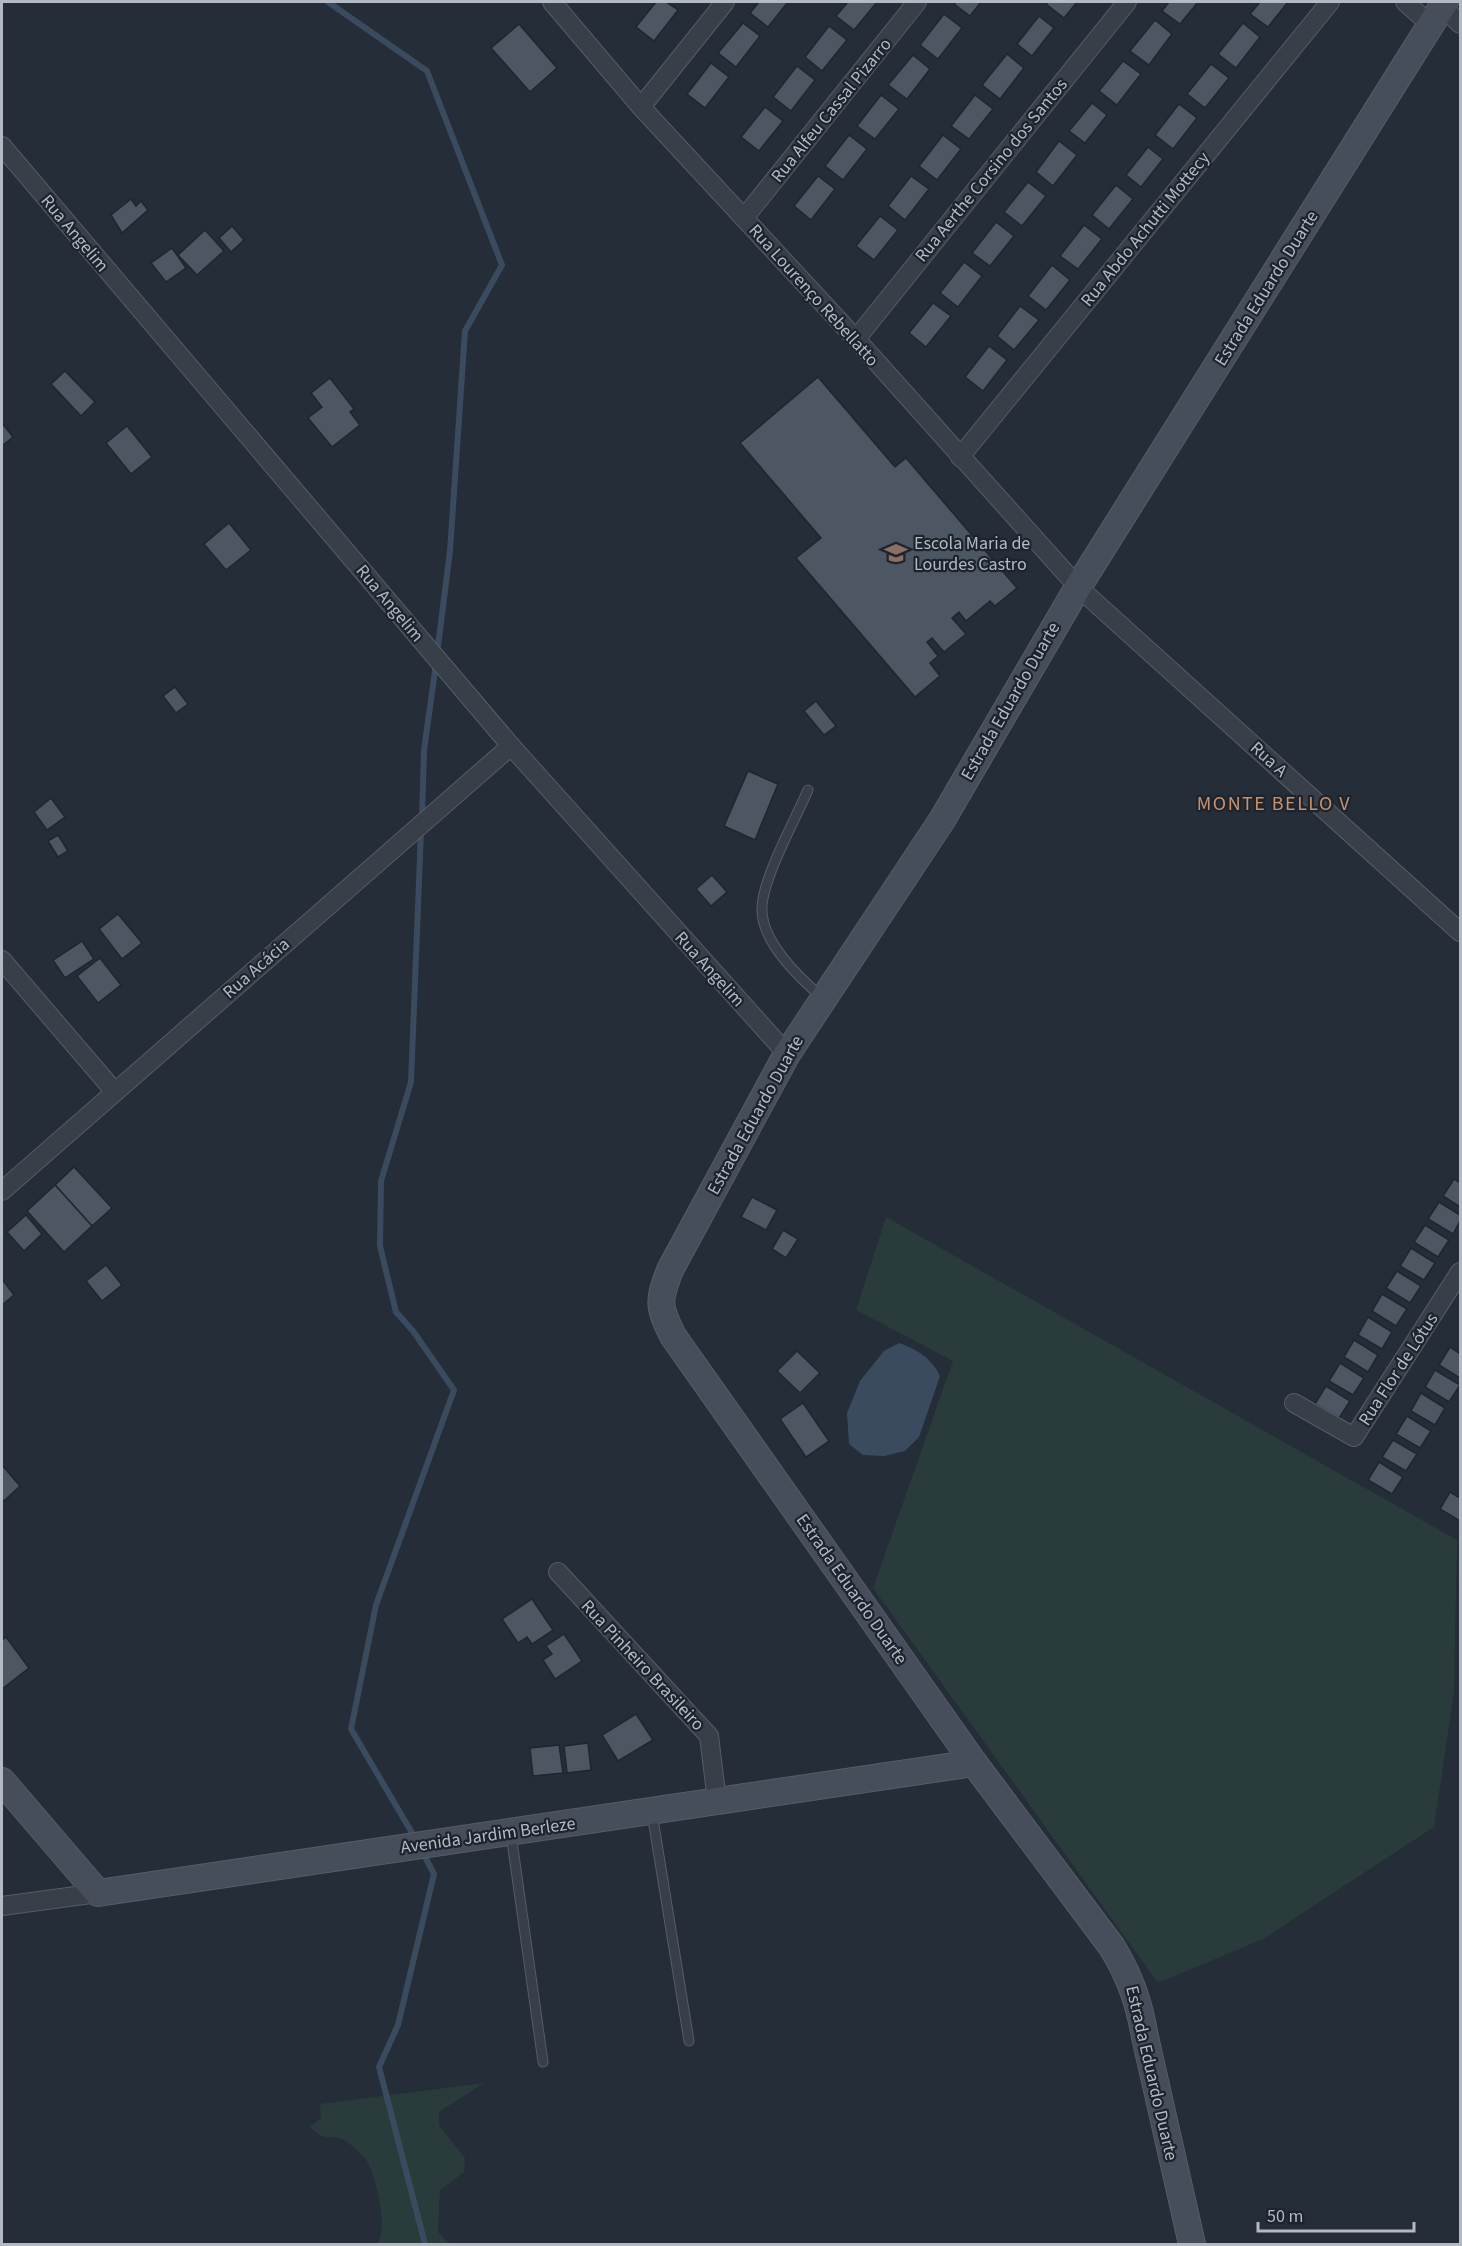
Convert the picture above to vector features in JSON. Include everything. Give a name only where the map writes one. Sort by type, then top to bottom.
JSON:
[{"type":"street","name":"Rua Lourenço Rebellatto","points":[[552,2],[641,107],[856,339],[1078,587]]},
{"type":"street","points":[[641,107],[725,2]]},
{"type":"street","name":"Rua Alfeu Cassal Pizarro","points":[[744,218],[917,2]]},
{"type":"street","name":"Rua Aerthe Corsino dos Santos","points":[[856,339],[1127,2]]},
{"type":"street","name":"Rua Abdo Achutti Mottecy","points":[[960,457],[1330,2]]},
{"type":"street","points":[[1405,2],[1445,14]]},
{"type":"street","name":"Estrada Eduardo Duarte","points":[[1192,2244],[1145,2037],[1140,2005],[1127,1972],[1112,1947],[974,1763],[673,1336],[662,1315],[660,1295],[670,1270],[787,1054],[942,820],[1078,587],[1445,14]]},
{"type":"street","name":"Rua Angelim","points":[[2,146],[511,746],[787,1054]]},
{"type":"street","name":"Rua A","points":[[1078,587],[1461,932]]},
{"type":"street","name":"Rua Acácia","points":[[2,1191],[511,746]]},
{"type":"street","points":[[2,960],[115,1092]]},
{"type":"street","name":"Rua Flor de Lótus","points":[[1294,1403],[1354,1437],[1461,1272]]},
{"type":"street","name":"Rua Pinheiro Brasileiro","points":[[558,1572],[709,1736],[717,1801]]},
{"type":"street","name":"Avenida Jardim Berleze","points":[[2,1906],[974,1763]]},
{"type":"street","points":[[2,1781],[98,1893]]},
{"type":"lane","points":[[808,790],[764,891],[762,909],[765,925],[774,946],[809,987],[823,999]]},
{"type":"lane","points":[[652,1811],[689,2041]]},
{"type":"lane","points":[[511,1832],[543,2062]]},
{"type":"shaded area","points":[[886,1217],[1457,1540],[1454,1692],[1434,1827],[1263,1939],[1158,1983],[873,1588],[953,1361],[856,1310]]},
{"type":"shaded area","points":[[484,2083],[439,2112],[439,2125],[465,2158],[464,2172],[440,2190],[438,2232],[450,2244],[377,2244],[382,2226],[380,2201],[369,2166],[365,2158],[343,2139],[321,2136],[310,2127],[321,2118],[320,2104]]},
{"type":"water","points":[[899,1343],[923,1355],[940,1376],[919,1437],[905,1451],[884,1456],[863,1455],[849,1444],[847,1413],[860,1381],[884,1351]]},
{"type":"building","points":[[656,2],[666,2],[678,10],[654,41],[636,27]]},
{"type":"building","points":[[759,2],[788,2],[768,27],[750,13]]},
{"type":"building","points":[[848,2],[877,2],[854,30],[836,16]]},
{"type":"building","points":[[956,2],[981,2],[970,16],[954,4]]},
{"type":"building","points":[[1048,2],[1077,2],[1064,18],[1046,4]]},
{"type":"building","points":[[1169,2],[1198,2],[1180,24],[1162,11]]},
{"type":"building","points":[[1260,2],[1288,2],[1268,27],[1250,14]]},
{"type":"building","points":[[944,14],[962,28],[938,59],[920,45]]},
{"type":"building","points":[[1039,16],[1054,28],[1032,56],[1017,44]]},
{"type":"building","points":[[1155,20],[1172,34],[1149,65],[1130,51]]},
{"type":"building","points":[[743,23],[760,36],[736,67],[718,53]]},
{"type":"building","points":[[1243,23],[1260,37],[1236,68],[1218,54]]},
{"type":"building","points":[[519,24],[557,68],[530,92],[491,48]]},
{"type":"building","points":[[829,26],[847,40],[822,71],[805,57]]},
{"type":"building","points":[[1007,54],[1024,68],[1000,99],[982,85]]},
{"type":"building","points":[[913,55],[930,69],[907,99],[888,85]]},
{"type":"building","points":[[1123,61],[1141,74],[1117,105],[1099,91]]},
{"type":"building","points":[[711,63],[729,77],[705,108],[687,94]]},
{"type":"building","points":[[1211,64],[1229,78],[1205,108],[1187,94]]},
{"type":"building","points":[[797,66],[815,80],[791,111],[773,97]]},
{"type":"building","points":[[881,95],[899,109],[875,139],[857,126]]},
{"type":"building","points":[[975,95],[993,109],[969,139],[951,126]]},
{"type":"building","points":[[1092,103],[1107,115],[1085,143],[1069,131]]},
{"type":"building","points":[[1179,104],[1197,118],[1173,149],[1155,135]]},
{"type":"building","points":[[765,107],[783,121],[759,151],[741,137]]},
{"type":"building","points":[[849,135],[867,149],[843,180],[825,166]]},
{"type":"building","points":[[943,135],[961,149],[937,180],[919,166]]},
{"type":"building","points":[[1059,141],[1077,155],[1053,186],[1036,172]]},
{"type":"building","points":[[1148,147],[1163,159],[1141,187],[1126,175]]},
{"type":"building","points":[[818,176],[835,189],[811,220],[794,206]]},
{"type":"building","points":[[911,176],[929,189],[905,220],[888,206]]},
{"type":"building","points":[[1028,182],[1046,196],[1022,226],[1004,212]]},
{"type":"building","points":[[1116,185],[1133,199],[1109,229],[1092,215]]},
{"type":"building","points":[[131,199],[136,206],[141,201],[148,210],[122,233],[111,215]]},
{"type":"building","points":[[880,216],[898,230],[874,260],[856,246]]},
{"type":"building","points":[[996,222],[1014,236],[990,266],[972,253]]},
{"type":"building","points":[[1084,225],[1102,239],[1078,269],[1060,256]]},
{"type":"building","points":[[232,226],[244,240],[231,252],[219,238]]},
{"type":"building","points":[[205,230],[224,251],[197,275],[178,255]]},
{"type":"building","points":[[172,248],[186,268],[166,282],[151,263]]},
{"type":"building","points":[[964,262],[982,276],[958,307],[940,293]]},
{"type":"building","points":[[1052,265],[1070,280],[1046,310],[1028,296]]},
{"type":"building","points":[[933,303],[951,316],[926,347],[909,333]]},
{"type":"building","points":[[1020,306],[1039,320],[1014,350],[997,336]]},
{"type":"building","points":[[989,346],[1007,360],[983,391],[965,377]]},
{"type":"building","points":[[65,371],[95,402],[81,416],[51,384]]},
{"type":"building","points":[[818,377],[895,467],[906,458],[1017,588],[995,606],[990,601],[966,621],[959,612],[952,618],[966,634],[944,652],[932,638],[927,642],[938,656],[930,663],[940,676],[915,697],[796,558],[821,538],[740,443]]},
{"type":"building","points":[[330,378],[354,409],[350,412],[360,425],[332,447],[308,418],[322,407],[311,393]]},
{"type":"building","points":[[2,423],[13,437],[2,446]]},
{"type":"building","points":[[127,426],[152,457],[131,474],[106,443]]},
{"type":"building","points":[[229,523],[251,550],[226,570],[204,544]]},
{"type":"building","points":[[175,687],[188,704],[176,713],[163,696]]},
{"type":"building","points":[[816,701],[836,726],[824,735],[804,711]]},
{"type":"building","points":[[748,771],[778,784],[755,840],[724,826]]},
{"type":"building","points":[[51,798],[65,817],[47,830],[34,812]]},
{"type":"building","points":[[58,835],[68,851],[58,857],[48,841]]},
{"type":"building","points":[[712,875],[727,892],[711,906],[696,889]]},
{"type":"building","points":[[118,914],[142,943],[122,959],[99,929]]},
{"type":"building","points":[[82,941],[94,959],[65,978],[53,960]]},
{"type":"building","points":[[100,958],[121,985],[98,1003],[77,976]]},
{"type":"building","points":[[74,1167],[112,1208],[92,1226],[55,1185]]},
{"type":"building","points":[[1454,1179],[1460,1183],[1460,1207],[1443,1196]]},
{"type":"building","points":[[55,1185],[92,1226],[64,1252],[27,1211]]},
{"type":"building","points":[[752,1197],[777,1210],[766,1230],[741,1217]]},
{"type":"building","points":[[1439,1202],[1460,1215],[1460,1221],[1453,1234],[1428,1219]]},
{"type":"building","points":[[26,1215],[42,1234],[24,1251],[7,1232]]},
{"type":"building","points":[[1425,1225],[1449,1240],[1438,1257],[1414,1242]]},
{"type":"building","points":[[783,1230],[798,1239],[786,1258],[772,1249]]},
{"type":"building","points":[[1411,1248],[1435,1263],[1424,1280],[1400,1266]]},
{"type":"building","points":[[106,1265],[122,1285],[102,1301],[86,1281]]},
{"type":"building","points":[[1397,1271],[1421,1286],[1410,1303],[1386,1288]]},
{"type":"building","points":[[2,1279],[14,1295],[2,1305]]},
{"type":"building","points":[[1382,1294],[1407,1309],[1396,1326],[1372,1311]]},
{"type":"building","points":[[1368,1317],[1392,1332],[1382,1349],[1358,1335]]},
{"type":"building","points":[[1354,1340],[1378,1355],[1368,1372],[1344,1357]]},
{"type":"building","points":[[1450,1347],[1460,1354],[1460,1378],[1439,1365]]},
{"type":"building","points":[[797,1351],[820,1373],[800,1393],[777,1371]]},
{"type":"building","points":[[1340,1363],[1364,1378],[1353,1395],[1329,1381]]},
{"type":"building","points":[[1435,1370],[1460,1385],[1449,1402],[1425,1387]]},
{"type":"building","points":[[1326,1386],[1350,1401],[1339,1418],[1315,1404]]},
{"type":"building","points":[[1421,1393],[1445,1408],[1435,1425],[1411,1411]]},
{"type":"building","points":[[803,1403],[829,1441],[806,1457],[780,1419]]},
{"type":"building","points":[[1407,1416],[1431,1431],[1420,1448],[1396,1434]]},
{"type":"building","points":[[1393,1440],[1417,1454],[1406,1471],[1382,1457]]},
{"type":"building","points":[[1379,1462],[1403,1477],[1392,1494],[1368,1480]]},
{"type":"building","points":[[2,1465],[20,1486],[4,1501],[2,1499]]},
{"type":"building","points":[[1450,1492],[1460,1498],[1460,1521],[1440,1509]]},
{"type":"building","points":[[532,1599],[553,1630],[532,1644],[527,1637],[518,1643],[502,1619]]},
{"type":"building","points":[[564,1634],[582,1661],[555,1679],[543,1660],[552,1654],[546,1646]]},
{"type":"building","points":[[6,1637],[29,1668],[2,1689],[2,1640]]},
{"type":"building","points":[[636,1714],[653,1740],[618,1761],[602,1735]]},
{"type":"building","points":[[588,1743],[591,1770],[567,1773],[564,1746]]},
{"type":"building","points":[[559,1745],[563,1773],[533,1776],[530,1748]]},
{"type":"waterway","points":[[328,2],[427,71],[502,265],[465,331],[450,551],[437,654]]},
{"type":"waterway","points":[[422,818],[424,750],[436,664]]},
{"type":"waterway","points":[[415,1838],[351,1729],[376,1605],[454,1390],[413,1331],[396,1312],[380,1246],[381,1181],[411,1082],[421,831]]},
{"type":"waterway","points":[[423,1853],[434,1874],[398,2025],[379,2067],[425,2244]]},
{"type":"place","name":"Escola Maria de Lourdes Castro","points":[[896,553]]},
{"type":"district","name":"MONTE BELLO V","points":[[1274,803]]}]
